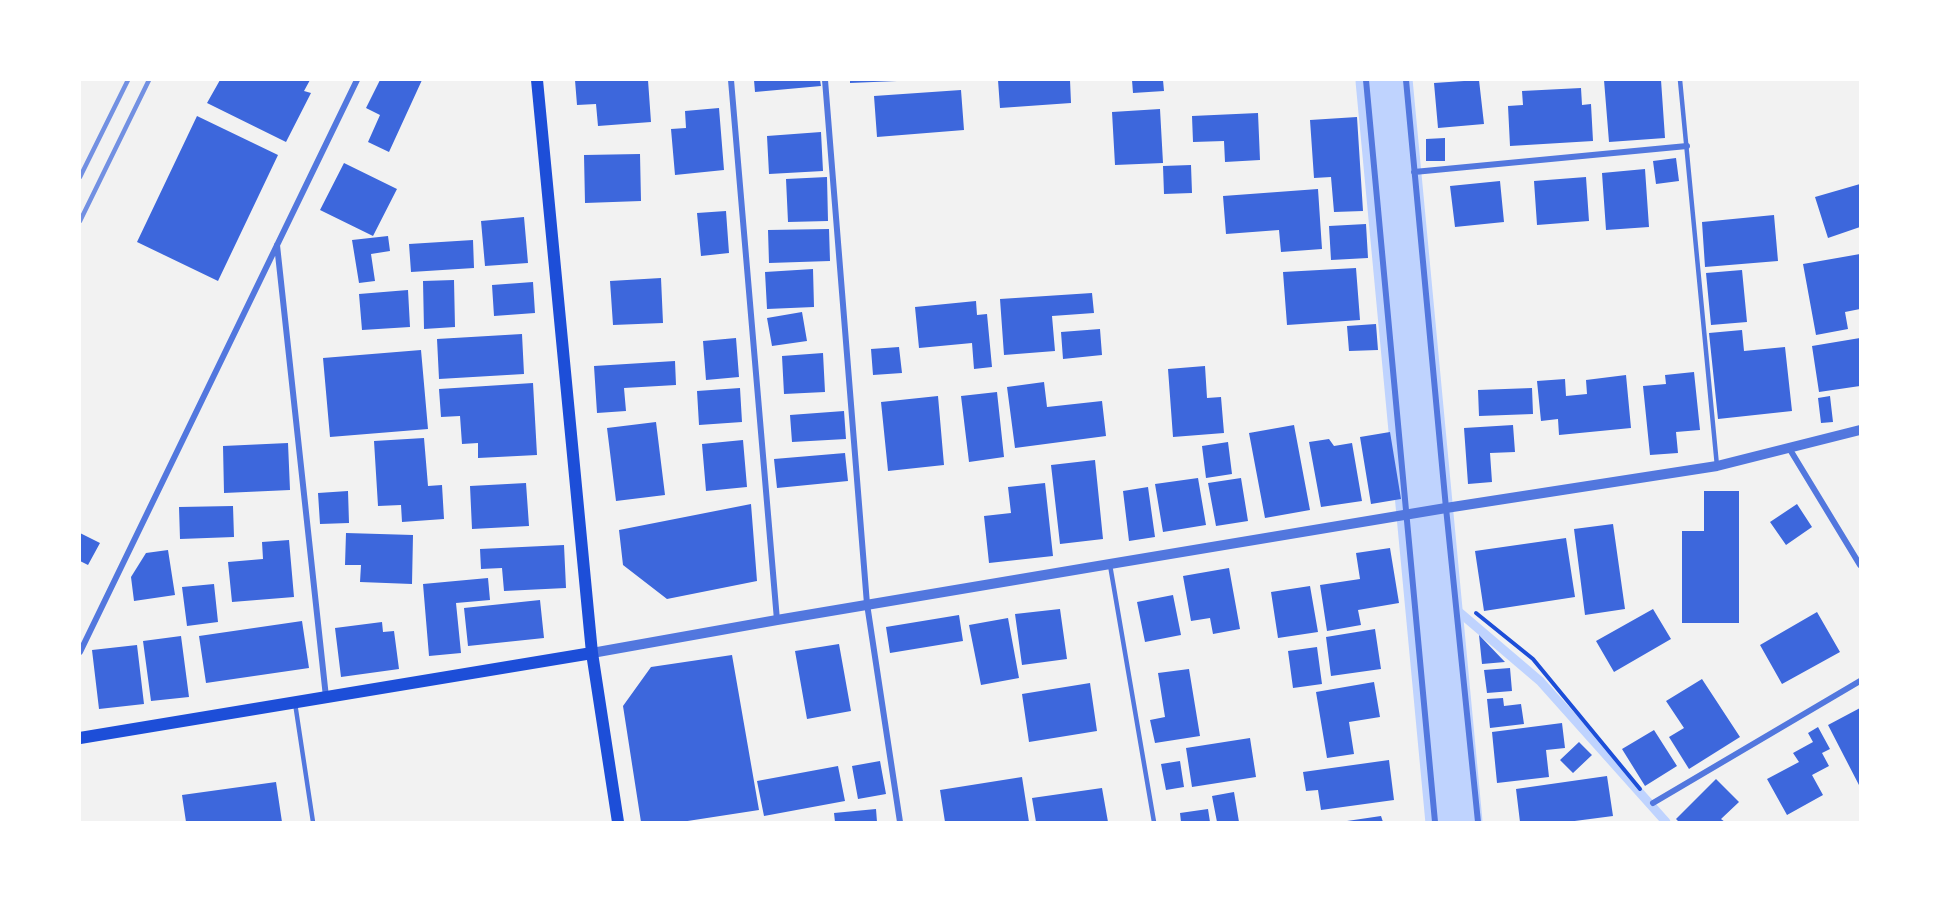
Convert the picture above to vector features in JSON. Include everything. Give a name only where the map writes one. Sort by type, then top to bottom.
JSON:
[{"type":"main road","points":[[537,80],[592,653],[618,822]]},
{"type":"main road","points":[[80,738],[592,653]]},
{"type":"street","points":[[80,652],[357,80]]},
{"type":"street","points":[[731,80],[777,620]]},
{"type":"street","points":[[825,80],[867,604],[900,822]]},
{"type":"street","points":[[1366,80],[1435,822]]},
{"type":"street","points":[[1406,80],[1478,822]]},
{"type":"street","points":[[1414,172],[1687,146]]},
{"type":"street","points":[[277,244],[326,697]]},
{"type":"street","points":[[592,653],[867,604],[1446,508],[1717,466],[1860,430]]},
{"type":"street","points":[[1789,448],[1860,565]]},
{"type":"street","points":[[1653,803],[1860,681]]},
{"type":"lane","points":[[1680,80],[1717,466]]},
{"type":"lane","points":[[1110,564],[1154,822]]},
{"type":"lane","points":[[295,702],[313,822]]},
{"type":"path","points":[[1456,598],[1533,659],[1653,803]]},
{"type":"building","points":[[220,80],[310,80],[304,91],[311,93],[286,142],[207,103]]},
{"type":"building","points":[[380,80],[422,80],[389,152],[368,142],[380,115],[366,108]]},
{"type":"building","points":[[575,80],[648,80],[651,122],[598,126],[596,104],[577,105]]},
{"type":"building","points":[[754,80],[820,80],[821,86],[755,92]]},
{"type":"building","points":[[850,80],[897,80],[897,81],[850,83]]},
{"type":"building","points":[[998,80],[1070,80],[1071,103],[1000,108]]},
{"type":"building","points":[[1132,80],[1163,80],[1164,91],[1133,93]]},
{"type":"building","points":[[1479,80],[1484,124],[1438,128],[1434,83]]},
{"type":"building","points":[[1604,80],[1661,80],[1665,138],[1609,142]]},
{"type":"building","points":[[1581,88],[1582,105],[1591,104],[1593,141],[1510,146],[1508,106],[1523,105],[1522,91]]},
{"type":"building","points":[[961,90],[964,130],[877,137],[874,96]]},
{"type":"building","points":[[719,108],[724,170],[675,175],[671,129],[686,128],[685,111]]},
{"type":"building","points":[[1160,109],[1163,163],[1115,165],[1112,112]]},
{"type":"building","points":[[1258,113],[1260,160],[1225,162],[1224,141],[1193,142],[1192,116]]},
{"type":"building","points":[[197,116],[278,155],[218,281],[137,242]]},
{"type":"building","points":[[1357,117],[1363,211],[1334,212],[1331,177],[1314,178],[1310,120]]},
{"type":"building","points":[[821,132],[823,171],[769,174],[767,136]]},
{"type":"building","points":[[1445,138],[1445,161],[1426,161],[1426,139]]},
{"type":"building","points":[[640,154],[641,201],[585,203],[584,155]]},
{"type":"building","points":[[1676,158],[1679,181],[1656,184],[1653,161]]},
{"type":"building","points":[[344,163],[397,189],[373,236],[320,210]]},
{"type":"building","points":[[1191,165],[1192,193],[1164,194],[1163,166]]},
{"type":"building","points":[[1645,169],[1649,227],[1606,230],[1602,173]]},
{"type":"building","points":[[827,177],[828,221],[788,222],[786,179]]},
{"type":"building","points":[[1586,177],[1589,221],[1537,225],[1534,181]]},
{"type":"building","points":[[1500,181],[1504,222],[1455,227],[1450,186]]},
{"type":"building","points":[[1860,184],[1860,227],[1828,238],[1815,197]]},
{"type":"building","points":[[1318,189],[1322,249],[1281,252],[1279,230],[1226,234],[1223,196]]},
{"type":"building","points":[[726,211],[729,253],[701,256],[697,213]]},
{"type":"building","points":[[1774,215],[1778,261],[1705,267],[1702,222]]},
{"type":"building","points":[[524,217],[528,263],[485,266],[481,221]]},
{"type":"building","points":[[1366,224],[1368,258],[1331,260],[1329,226]]},
{"type":"building","points":[[829,229],[830,261],[769,263],[768,230]]},
{"type":"building","points":[[388,236],[390,251],[371,254],[375,281],[359,283],[352,240]]},
{"type":"building","points":[[473,240],[474,268],[411,272],[409,244]]},
{"type":"building","points":[[1860,254],[1860,309],[1845,312],[1848,329],[1816,335],[1803,264]]},
{"type":"building","points":[[1356,268],[1360,320],[1287,325],[1283,272]]},
{"type":"building","points":[[813,269],[814,307],[767,309],[765,272]]},
{"type":"building","points":[[1742,270],[1747,322],[1711,325],[1706,273]]},
{"type":"building","points":[[661,278],[663,323],[613,325],[610,281]]},
{"type":"building","points":[[454,280],[455,327],[424,329],[423,281]]},
{"type":"building","points":[[533,282],[535,313],[494,316],[492,285]]},
{"type":"building","points":[[408,290],[410,327],[362,330],[359,294]]},
{"type":"building","points":[[1092,293],[1094,313],[1052,316],[1055,351],[1004,355],[1000,299]]},
{"type":"building","points":[[976,301],[977,315],[987,314],[992,367],[974,369],[972,343],[919,348],[915,307]]},
{"type":"building","points":[[802,312],[807,341],[772,346],[767,318]]},
{"type":"building","points":[[1376,324],[1378,350],[1349,351],[1347,326]]},
{"type":"building","points":[[1100,329],[1102,355],[1063,359],[1061,332]]},
{"type":"building","points":[[1742,330],[1744,351],[1785,347],[1792,411],[1718,419],[1709,333]]},
{"type":"building","points":[[522,334],[524,374],[439,379],[437,339]]},
{"type":"building","points":[[736,338],[739,377],[706,380],[703,341]]},
{"type":"building","points":[[1860,338],[1860,386],[1819,392],[1812,346]]},
{"type":"building","points":[[899,347],[902,373],[873,375],[871,349]]},
{"type":"building","points":[[421,350],[428,429],[330,437],[323,358]]},
{"type":"building","points":[[823,353],[825,392],[784,394],[782,356]]},
{"type":"building","points":[[675,361],[676,385],[624,388],[626,411],[597,413],[594,366]]},
{"type":"building","points":[[1205,366],[1207,398],[1221,397],[1224,433],[1173,437],[1168,369]]},
{"type":"building","points":[[1694,372],[1700,430],[1676,432],[1678,453],[1650,455],[1643,386],[1666,384],[1665,375]]},
{"type":"building","points":[[1626,375],[1631,428],[1559,435],[1558,419],[1541,421],[1537,381],[1565,379],[1566,396],[1587,394],[1586,380]]},
{"type":"building","points":[[1044,382],[1047,407],[1102,401],[1106,436],[1015,448],[1007,387]]},
{"type":"building","points":[[533,383],[537,455],[478,458],[478,443],[462,444],[460,416],[441,417],[439,389]]},
{"type":"building","points":[[740,388],[742,422],[699,425],[697,391]]},
{"type":"building","points":[[1532,388],[1533,414],[1479,416],[1478,390]]},
{"type":"building","points":[[997,392],[1004,457],[969,462],[961,396]]},
{"type":"building","points":[[938,396],[944,465],[888,471],[881,402]]},
{"type":"building","points":[[1830,396],[1833,422],[1821,423],[1818,398]]},
{"type":"building","points":[[844,411],[846,439],[792,442],[790,415]]},
{"type":"building","points":[[656,422],[665,495],[616,501],[607,428]]},
{"type":"building","points":[[1294,425],[1310,510],[1265,518],[1249,433]]},
{"type":"building","points":[[1513,425],[1515,452],[1490,453],[1492,482],[1468,484],[1464,428]]},
{"type":"building","points":[[1390,432],[1401,499],[1371,504],[1360,437]]},
{"type":"building","points":[[424,438],[428,486],[442,485],[444,519],[402,522],[401,505],[378,506],[374,441]]},
{"type":"building","points":[[1329,439],[1334,446],[1352,443],[1362,501],[1321,507],[1309,442]]},
{"type":"building","points":[[743,440],[747,487],[706,491],[702,444]]},
{"type":"building","points":[[1228,442],[1232,474],[1206,478],[1202,446]]},
{"type":"building","points":[[288,443],[290,490],[224,493],[223,446]]},
{"type":"building","points":[[845,453],[848,481],[777,488],[774,459]]},
{"type":"building","points":[[1095,460],[1103,539],[1060,544],[1051,465]]},
{"type":"building","points":[[1198,478],[1206,525],[1163,532],[1155,484]]},
{"type":"building","points":[[1241,478],[1248,521],[1216,526],[1208,483]]},
{"type":"building","points":[[526,483],[529,526],[472,529],[470,486]]},
{"type":"building","points":[[1045,483],[1053,556],[989,563],[984,516],[1011,513],[1008,487]]},
{"type":"building","points":[[1148,487],[1155,537],[1129,541],[1123,491]]},
{"type":"building","points":[[348,491],[349,523],[320,524],[318,493]]},
{"type":"building","points":[[1704,491],[1739,491],[1739,623],[1682,623],[1682,531],[1704,531]]},
{"type":"building","points":[[751,504],[757,581],[667,599],[623,565],[619,530]]},
{"type":"building","points":[[1797,504],[1812,527],[1786,545],[1770,522]]},
{"type":"building","points":[[233,506],[234,537],[180,539],[179,507]]},
{"type":"building","points":[[1613,524],[1625,609],[1585,615],[1574,529]]},
{"type":"building","points":[[80,533],[100,543],[88,565],[80,561]]},
{"type":"building","points":[[346,533],[413,535],[412,584],[360,582],[361,565],[345,565]]},
{"type":"building","points":[[1566,538],[1575,597],[1484,611],[1475,551]]},
{"type":"building","points":[[289,540],[294,597],[232,602],[228,562],[263,559],[262,542]]},
{"type":"building","points":[[564,545],[566,588],[504,591],[502,568],[481,569],[480,549]]},
{"type":"building","points":[[1390,548],[1399,603],[1358,610],[1361,625],[1327,631],[1320,585],[1360,579],[1356,553]]},
{"type":"building","points":[[168,550],[175,595],[134,601],[131,577],[146,553]]},
{"type":"building","points":[[1229,568],[1240,629],[1213,634],[1210,618],[1191,621],[1183,576]]},
{"type":"building","points":[[488,578],[490,600],[456,603],[461,653],[429,656],[423,584]]},
{"type":"building","points":[[214,584],[218,622],[187,626],[182,587]]},
{"type":"building","points":[[1310,586],[1318,632],[1278,638],[1271,592]]},
{"type":"building","points":[[1173,595],[1181,635],[1145,642],[1137,602]]},
{"type":"building","points":[[540,600],[544,638],[468,646],[464,608]]},
{"type":"building","points":[[1060,609],[1067,659],[1022,665],[1015,614]]},
{"type":"building","points":[[1653,609],[1671,639],[1614,672],[1596,641]]},
{"type":"building","points":[[1817,612],[1840,652],[1782,684],[1760,645]]},
{"type":"building","points":[[959,615],[963,641],[890,653],[886,627]]},
{"type":"building","points":[[1008,618],[1019,678],[981,685],[969,625]]},
{"type":"building","points":[[302,621],[309,668],[206,683],[199,636]]},
{"type":"building","points":[[382,622],[383,632],[394,631],[399,669],[341,677],[335,628]]},
{"type":"building","points":[[1375,629],[1381,669],[1331,676],[1326,637]]},
{"type":"building","points":[[1479,635],[1505,662],[1482,664]]},
{"type":"building","points":[[181,636],[189,697],[151,701],[143,641]]},
{"type":"building","points":[[839,644],[851,711],[807,719],[795,651]]},
{"type":"building","points":[[137,645],[144,704],[99,709],[92,650]]},
{"type":"building","points":[[1317,647],[1322,684],[1293,688],[1288,651]]},
{"type":"building","points":[[732,655],[759,810],[681,822],[641,822],[623,706],[651,667]]},
{"type":"building","points":[[1510,668],[1512,691],[1487,693],[1484,670]]},
{"type":"building","points":[[1189,669],[1200,736],[1155,743],[1150,720],[1165,717],[1158,673]]},
{"type":"building","points":[[1702,679],[1740,737],[1689,769],[1669,737],[1684,728],[1666,701]]},
{"type":"building","points":[[1374,682],[1380,717],[1349,722],[1354,754],[1327,758],[1316,692]]},
{"type":"building","points":[[1090,683],[1097,731],[1029,742],[1022,694]]},
{"type":"building","points":[[1503,698],[1504,706],[1521,704],[1524,724],[1490,728],[1487,699]]},
{"type":"building","points":[[1860,708],[1860,787],[1828,725]]},
{"type":"building","points":[[1562,723],[1565,748],[1546,750],[1549,777],[1497,783],[1492,732]]},
{"type":"building","points":[[1818,727],[1830,749],[1822,753],[1829,766],[1812,775],[1823,795],[1787,815],[1767,779],[1799,762],[1793,753],[1813,742],[1808,733]]},
{"type":"building","points":[[1654,730],[1677,766],[1645,786],[1622,749]]},
{"type":"building","points":[[1250,738],[1256,777],[1192,787],[1186,748]]},
{"type":"building","points":[[1579,742],[1592,755],[1573,773],[1560,760]]},
{"type":"building","points":[[1389,760],[1394,800],[1321,810],[1318,790],[1306,791],[1303,772]]},
{"type":"building","points":[[880,761],[886,794],[858,799],[852,766]]},
{"type":"building","points":[[1180,761],[1184,787],[1166,790],[1161,764]]},
{"type":"building","points":[[838,766],[845,801],[764,816],[757,781]]},
{"type":"building","points":[[1607,776],[1613,816],[1567,822],[1520,822],[1516,789]]},
{"type":"building","points":[[1022,777],[1029,822],[945,822],[940,790]]},
{"type":"building","points":[[1716,779],[1739,802],[1721,819],[1725,822],[1679,822],[1676,819]]},
{"type":"building","points":[[276,782],[282,822],[186,822],[182,795]]},
{"type":"building","points":[[1102,788],[1108,822],[1036,822],[1032,798]]},
{"type":"building","points":[[1234,792],[1239,822],[1217,822],[1212,796]]},
{"type":"building","points":[[876,809],[877,822],[835,822],[834,813]]},
{"type":"building","points":[[1208,809],[1210,822],[1181,822],[1180,813]]},
{"type":"building","points":[[1381,816],[1383,822],[1347,822],[1347,821]]},
{"type":"waterway","points":[[1384,80],[1454,822]]},
{"type":"waterway","points":[[1432,589],[1540,681],[1666,822]]},
{"type":"railway","points":[[80,177],[128,80]]},
{"type":"railway","points":[[80,221],[149,80]]}]
